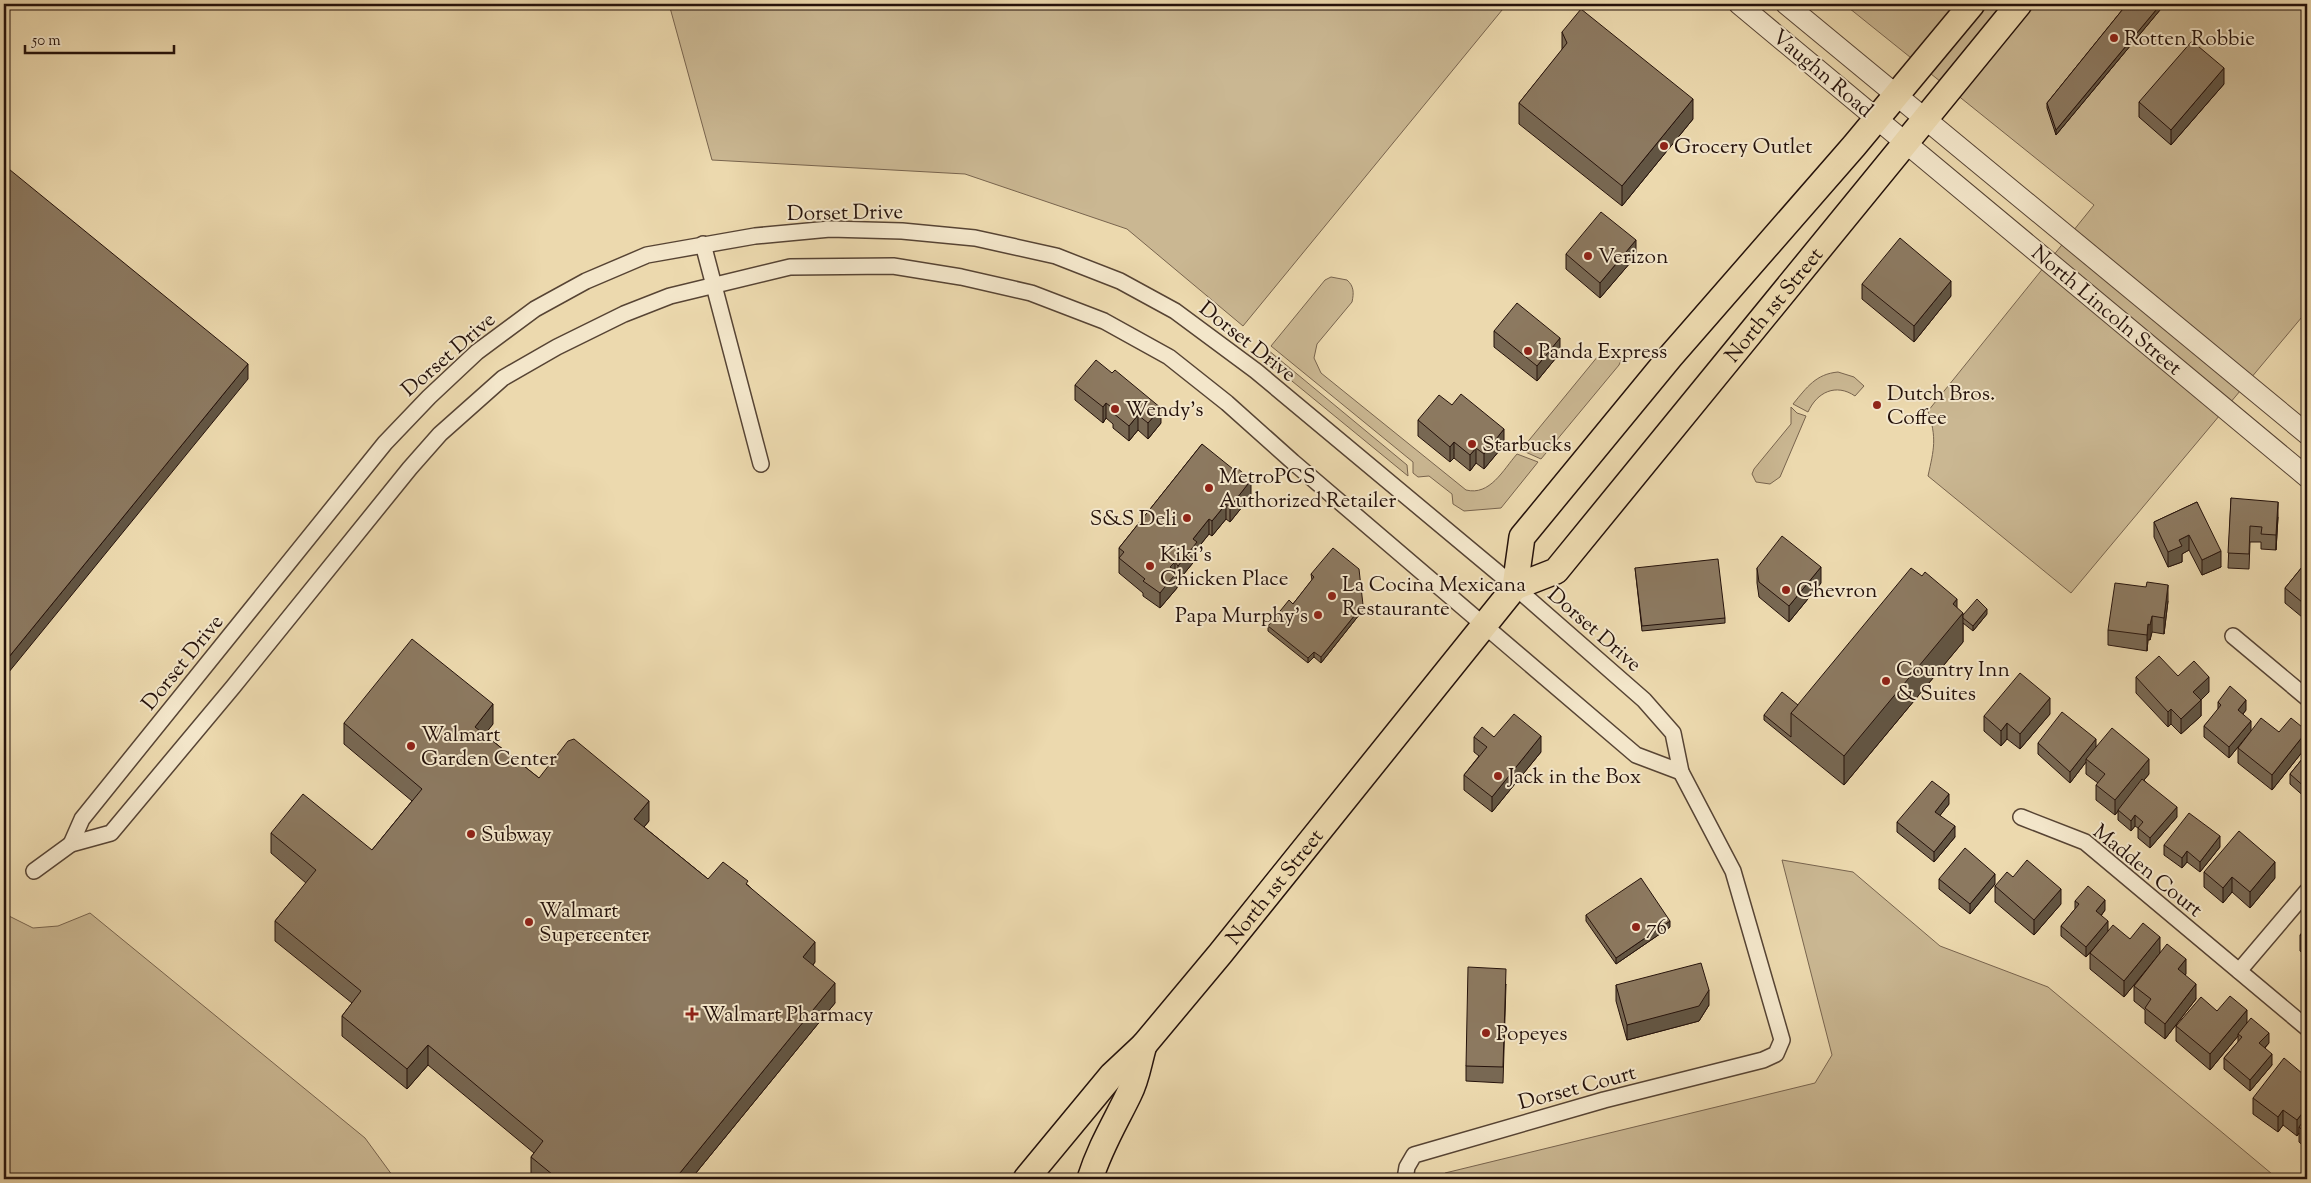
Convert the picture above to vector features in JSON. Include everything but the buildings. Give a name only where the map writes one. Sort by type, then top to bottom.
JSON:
[{"type":"main road","name":"North 1st Street","points":[[1026,1179],[1112,1075],[1144,1045],[1514,587],[1522,537],[1670,357],[1878,118],[1972,4]]},
{"type":"main road","name":"North 1st Street","points":[[1514,587],[1556,571],[2019,4]]},
{"type":"main road","points":[[1090,1179],[1096,1159],[1112,1124],[1130,1092],[1144,1045]]},
{"type":"street","name":"Vaughn Road","points":[[1739,4],[1906,142]]},
{"type":"street","name":"Vaughn Road","points":[[1786,4],[1925,119]]},
{"type":"street","name":"North Lincoln Street","points":[[1925,119],[2307,434]]},
{"type":"street","name":"North Lincoln Street","points":[[1906,142],[2307,477]]},
{"type":"street","name":"Dorset Drive","points":[[71,844],[82,819],[385,443],[428,397],[477,352],[535,309],[586,281],[647,255],[703,244],[830,229],[902,231],[975,238],[1056,256],[1120,281],[1175,312],[1240,359],[1514,587],[1644,700],[1674,733],[1681,772],[1733,871],[1782,1040],[1776,1054]]},
{"type":"street","points":[[703,244],[761,464]]},
{"type":"street","points":[[34,871],[71,844],[111,833],[233,687],[410,468],[440,434],[503,378],[557,347],[624,314],[670,296],[712,284],[790,267],[892,266],[961,277],[1031,293],[1104,321],[1169,357],[1227,403],[1293,462],[1636,755],[1681,772]]},
{"type":"street","points":[[2233,636],[2307,698]]},
{"type":"street","name":"Madden Court","points":[[2021,817],[2085,842],[2307,1028]]},
{"type":"street","points":[[2239,971],[2307,891]]},
{"type":"street","name":"Dorset Court","points":[[1405,1179],[1406,1167],[1414,1155],[1604,1100],[1763,1060],[1776,1054]]},
{"type":"shaded area","points":[[669,4],[1507,4],[1243,326],[1127,229],[965,174],[712,160]]},
{"type":"shaded area","points":[[1844,4],[2307,4],[2307,311],[2071,593],[1928,476],[1934,436],[1928,411],[2094,205]]},
{"type":"shaded area","points":[[1331,277],[1347,280],[1352,287],[1353,296],[1352,302],[1317,344],[1314,358],[1321,373],[1466,490],[1475,491],[1489,485],[1501,474],[1517,454],[1538,462],[1501,508],[1464,511],[1453,504],[1452,494],[1429,476],[1418,477],[1413,473],[1413,462],[1271,346],[1325,280]]},
{"type":"shaded area","points":[[1268,350],[1407,465],[1408,476],[1265,359]]},
{"type":"shaded area","points":[[1603,350],[1613,351],[1622,358],[1619,365],[1541,459],[1521,450]]},
{"type":"shaded area","points":[[1838,372],[1854,377],[1864,386],[1855,396],[1841,390],[1828,392],[1816,399],[1808,412],[1793,404],[1812,382],[1824,375]]},
{"type":"shaded area","points":[[1791,407],[1797,413],[1806,416],[1780,477],[1770,484],[1756,482],[1752,474],[1754,469],[1791,424]]},
{"type":"shaded area","points":[[1782,860],[1853,872],[1940,946],[2048,987],[2278,1179],[1439,1179],[1445,1173],[1815,1083],[1832,1055]]},
{"type":"shaded area","points":[[4,912],[33,928],[58,926],[90,913],[365,1138],[395,1179],[4,1179]]},
{"type":"place","name":"Rotten Robbie","points":[[2114,38]]},
{"type":"place","name":"Grocery Outlet","points":[[1664,146]]},
{"type":"place","name":"Verizon","points":[[1588,256]]},
{"type":"place","name":"Panda Express","points":[[1528,351]]},
{"type":"place","name":"Dutch Bros. Coffee","points":[[1877,405]]},
{"type":"place","name":"Wendy's","points":[[1115,409]]},
{"type":"place","name":"Starbucks","points":[[1472,444]]},
{"type":"place","name":"MetroPCS Authorized Retailer","points":[[1209,488]]},
{"type":"place","name":"S&S Deli","points":[[1187,518]]},
{"type":"place","name":"Kiki's Chicken Place","points":[[1150,566]]},
{"type":"place","name":"Chevron","points":[[1786,590]]},
{"type":"place","name":"La Cocina Mexicana Restaurante","points":[[1332,596]]},
{"type":"place","name":"Papa Murphy's","points":[[1318,615]]},
{"type":"place","name":"Country Inn & Suites","points":[[1886,681]]},
{"type":"place","name":"Walmart Garden Center","points":[[411,746]]},
{"type":"place","name":"Jack in the Box","points":[[1498,776]]},
{"type":"place","name":"Subway","points":[[471,834]]},
{"type":"place","name":"Walmart Supercenter","points":[[529,922]]},
{"type":"place","name":"76","points":[[1636,927]]},
{"type":"place","name":"Walmart Pharmacy","points":[[692,1014]]},
{"type":"place","name":"Popeyes","points":[[1486,1033]]}]
